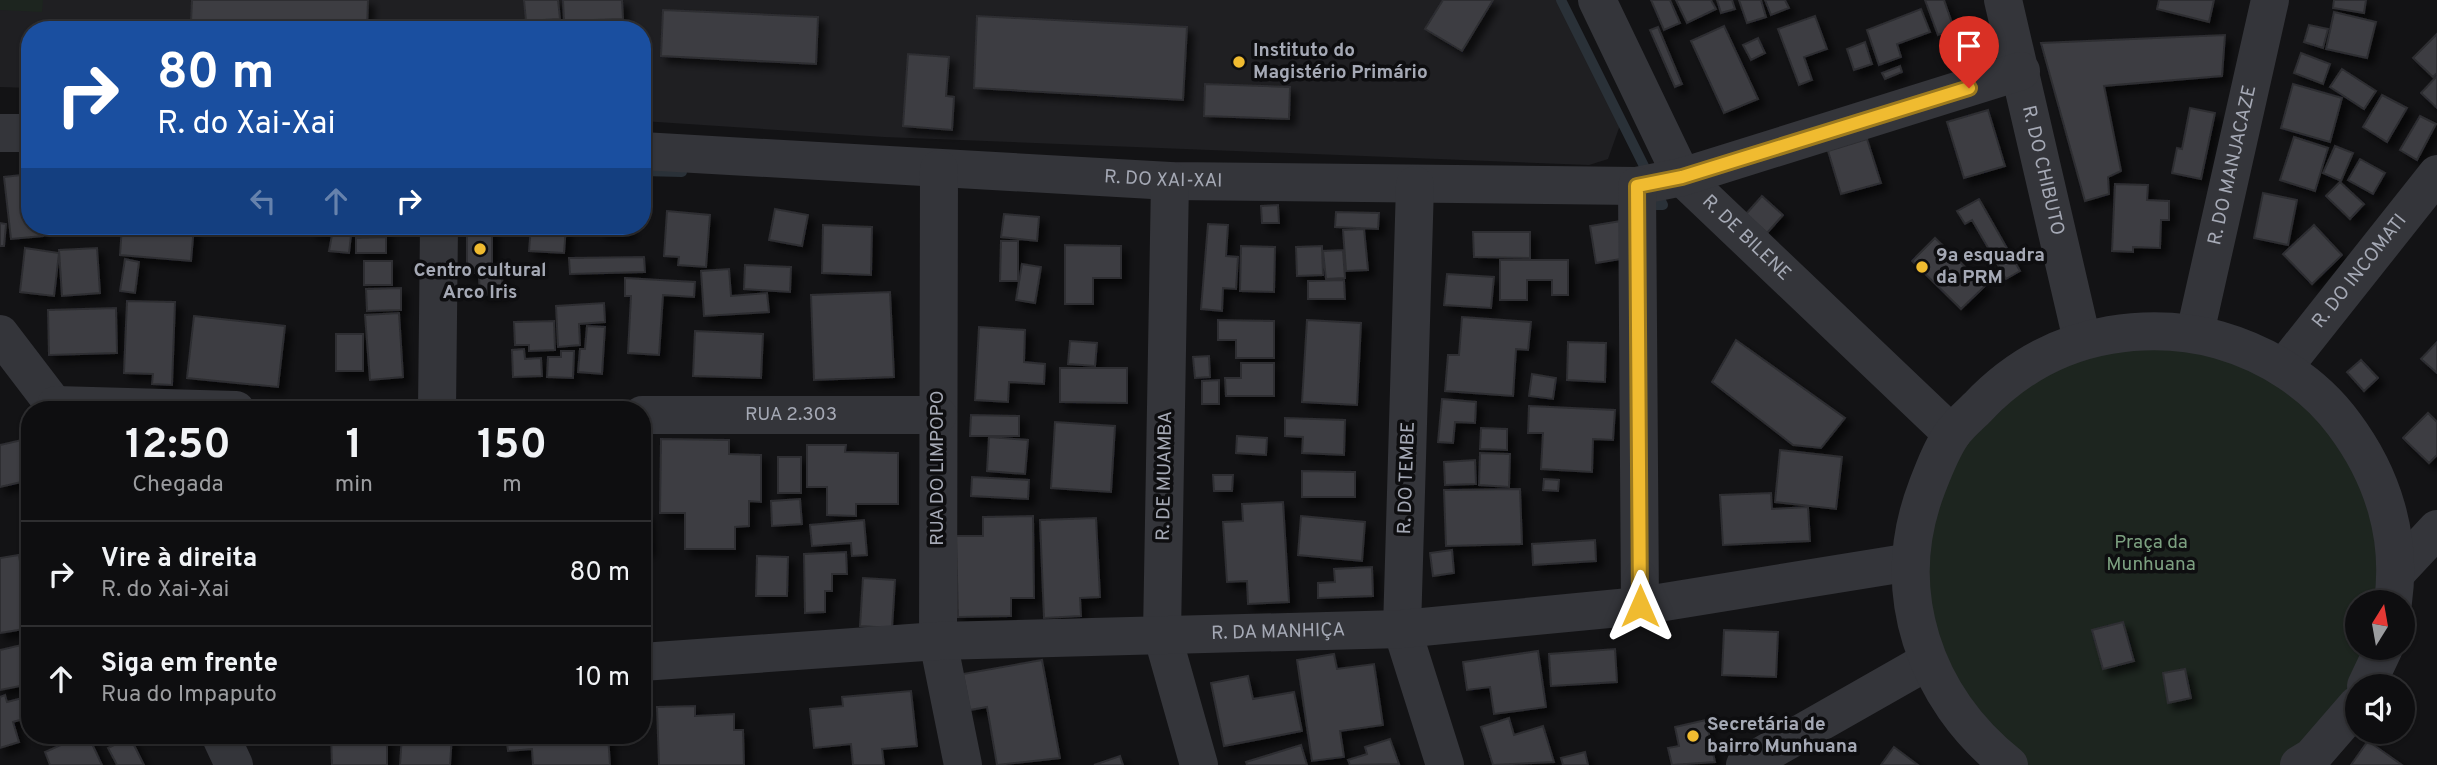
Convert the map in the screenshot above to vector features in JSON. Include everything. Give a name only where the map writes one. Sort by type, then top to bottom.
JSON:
[{"type":"street","name":"R. DE BILENE","points":[[1597,0],[1682,177],[1952,434]]},
{"type":"street","name":"R. DO CHIBUTO","points":[[2003,0],[2082,340]]},
{"type":"street","name":"R. DO MANJACAZE","points":[[2195,333],[2270,0]]},
{"type":"street","name":"R. DO XAI-XAI","points":[[651,152],[1170,181],[1637,186],[1682,177],[2021,71]]},
{"type":"street","points":[[0,133],[21,133]]},
{"type":"street","name":"RUA DO LIMPOPO","points":[[939,169],[938,641],[963,765]]},
{"type":"street","name":"R. DO INCOMATI","points":[[2284,367],[2437,174]]},
{"type":"street","name":"R. DE MUAMBA","points":[[1170,181],[1162,634],[1199,765]]},
{"type":"street","name":"R. DO TEMBE","points":[[1415,185],[1402,629],[1445,765]]},
{"type":"street","points":[[1637,186],[1640,606]]},
{"type":"street","points":[[437,401],[439,235]]},
{"type":"street","points":[[2009,765],[1982,744],[1951,705],[1928,661],[1914,612],[1911,562],[1919,510],[1937,461],[1952,434],[1999,384],[2038,358],[2082,340],[2138,330],[2195,333],[2241,346],[2284,367],[2331,406],[2367,455],[2389,512],[2395,587]]},
{"type":"street","points":[[0,334],[52,401]]},
{"type":"street","name":"RUA 2.303","points":[[651,415],[938,415]]},
{"type":"street","points":[[2395,587],[2437,529]]},
{"type":"street","name":"R. DA MANHIÇA","points":[[651,661],[938,641],[1402,629],[1640,606],[1911,562]]},
{"type":"street","points":[[1745,765],[1928,661]]},
{"type":"street","points":[[2299,765],[2312,757],[2345,719]]},
{"type":"street","points":[[224,744],[234,765]]},
{"type":"shaded area","name":"Instituto do Magistério Primário","points":[[0,0],[1561,0],[1620,125],[1608,159],[1589,165],[884,137],[651,122],[651,21],[21,21],[21,88],[0,87]]},
{"type":"green space","points":[[0,0],[43,0],[42,12],[0,10]]},
{"type":"green space","name":"Praça da Munhuana","points":[[2141,340],[2236,355],[2324,415],[2380,513],[2383,590],[2345,590],[2345,660],[2367,660],[2361,674],[2345,674],[2345,702],[2284,765],[2026,765],[1935,657],[1920,556],[1947,463],[2046,367]]},
{"type":"building","points":[[192,0],[368,0],[367,21],[191,21]]},
{"type":"building","points":[[524,0],[558,0],[560,19],[526,21]]},
{"type":"building","points":[[563,0],[622,0],[623,19],[564,21]]},
{"type":"building","points":[[1443,0],[1493,0],[1462,51],[1425,29]]},
{"type":"building","points":[[1651,0],[1670,0],[1680,23],[1664,30]]},
{"type":"building","points":[[1676,0],[1711,0],[1716,9],[1687,23]]},
{"type":"building","points":[[1717,0],[1732,0],[1735,9],[1721,13]]},
{"type":"building","points":[[1739,0],[1761,0],[1766,17],[1747,23]]},
{"type":"building","points":[[1765,0],[1785,0],[1789,8],[1771,15]]},
{"type":"building","points":[[1925,0],[1944,0],[1954,29],[1938,35]]},
{"type":"building","points":[[2159,0],[2214,0],[2209,22],[2157,9]]},
{"type":"building","points":[[2334,0],[2366,0],[2364,13],[2333,8]]},
{"type":"building","points":[[1921,9],[1930,32],[1897,44],[1901,57],[1879,65],[1867,30]]},
{"type":"building","points":[[663,10],[818,17],[816,64],[661,56]]},
{"type":"building","points":[[2334,12],[2376,22],[2367,58],[2326,49]]},
{"type":"building","points":[[977,16],[1187,27],[1183,100],[974,88]]},
{"type":"building","points":[[1815,16],[1827,49],[1804,57],[1812,80],[1799,85],[1778,29]]},
{"type":"building","points":[[2309,25],[2328,29],[2323,48],[2304,42]]},
{"type":"building","points":[[1724,26],[1758,99],[1724,113],[1691,41]]},
{"type":"building","points":[[1658,27],[1682,84],[1675,87],[1650,30]]},
{"type":"building","points":[[2437,34],[2437,73],[2433,77],[2413,58]]},
{"type":"building","points":[[2225,35],[2222,76],[2104,86],[2121,171],[2108,177],[2109,194],[2085,201],[2041,43]]},
{"type":"building","points":[[1758,38],[1765,53],[1751,60],[1743,45]]},
{"type":"building","points":[[1865,42],[1872,64],[1854,70],[1847,49]]},
{"type":"building","points":[[2301,53],[2330,64],[2323,84],[2294,73]]},
{"type":"building","points":[[908,54],[949,57],[946,96],[954,97],[952,130],[903,126]]},
{"type":"building","points":[[1900,66],[1902,72],[1885,79],[1882,73]]},
{"type":"building","points":[[2342,69],[2376,91],[2364,109],[2330,87]]},
{"type":"building","points":[[2437,76],[2437,108],[2421,93]]},
{"type":"building","points":[[1205,84],[1290,87],[1289,119],[1204,116]]},
{"type":"building","points":[[2293,84],[2342,98],[2330,142],[2281,128]]},
{"type":"building","points":[[2382,95],[2407,108],[2387,142],[2363,127]]},
{"type":"building","points":[[2190,108],[2215,113],[2201,179],[2172,173],[2177,148],[2182,149]]},
{"type":"building","points":[[1988,110],[2005,166],[1964,178],[1947,122]]},
{"type":"building","points":[[2420,116],[2436,124],[2417,160],[2400,150]]},
{"type":"building","points":[[2294,137],[2328,148],[2315,191],[2280,180]]},
{"type":"building","points":[[1867,139],[1881,183],[1841,194],[1828,151]]},
{"type":"building","points":[[2335,146],[2353,153],[2341,181],[2323,173]]},
{"type":"building","points":[[2360,159],[2385,173],[2373,194],[2348,180]]},
{"type":"building","points":[[21,175],[21,235],[43,236],[11,239],[4,177]]},
{"type":"building","points":[[2340,182],[2364,204],[2350,219],[2326,196]]},
{"type":"building","points":[[2115,184],[2148,185],[2147,200],[2169,201],[2169,220],[2161,220],[2160,248],[2133,247],[2133,252],[2112,251]]},
{"type":"building","points":[[2263,193],[2297,200],[2288,245],[2254,238]]},
{"type":"building","points":[[1762,196],[1783,215],[1767,233],[1746,214]]},
{"type":"building","points":[[1979,199],[2020,271],[2006,279],[1972,220],[1965,224],[1957,211]]},
{"type":"building","points":[[1278,205],[1279,223],[1262,223],[1261,206]]},
{"type":"building","points":[[775,209],[808,215],[802,246],[769,240]]},
{"type":"building","points":[[667,211],[710,215],[706,267],[678,265],[679,257],[664,256]]},
{"type":"building","points":[[1336,212],[1379,213],[1378,229],[1335,227]]},
{"type":"building","points":[[1004,214],[1039,217],[1037,241],[1001,237]]},
{"type":"building","points":[[1621,221],[1627,258],[1596,263],[1590,226]]},
{"type":"building","points":[[0,223],[6,224],[4,246],[0,246]]},
{"type":"building","points":[[1208,224],[1228,225],[1226,256],[1238,257],[1236,289],[1223,288],[1222,311],[1201,309]]},
{"type":"building","points":[[823,225],[872,227],[871,275],[822,273]]},
{"type":"building","points":[[2314,225],[2342,255],[2312,284],[2283,254]]},
{"type":"building","points":[[1364,229],[1368,270],[1346,271],[1343,230]]},
{"type":"building","points":[[1473,232],[1530,232],[1530,258],[1474,257]]},
{"type":"building","points":[[121,235],[193,235],[191,261],[120,255]]},
{"type":"building","points":[[332,235],[351,235],[349,253],[329,251]]},
{"type":"building","name":"Centro cultural Arco Iris","points":[[467,235],[492,235],[492,273],[467,273]]},
{"type":"building","points":[[530,235],[565,235],[564,253],[529,251]]},
{"type":"building","points":[[386,237],[386,253],[356,253],[356,238]]},
{"type":"building","points":[[1935,238],[1985,286],[1961,309],[1912,261]]},
{"type":"building","points":[[1001,241],[1018,241],[1018,281],[1000,281]]},
{"type":"building","points":[[1065,245],[1121,246],[1121,278],[1093,278],[1093,304],[1065,304]]},
{"type":"building","points":[[1241,246],[1275,247],[1274,292],[1240,291]]},
{"type":"building","points":[[1322,246],[1323,275],[1297,276],[1296,247]]},
{"type":"building","points":[[25,248],[59,253],[54,296],[20,292]]},
{"type":"building","points":[[97,248],[100,293],[62,296],[59,250]]},
{"type":"building","points":[[1343,250],[1345,278],[1326,279],[1323,251]]},
{"type":"building","points":[[644,257],[645,272],[570,274],[569,258]]},
{"type":"building","points":[[125,259],[139,262],[135,293],[120,291]]},
{"type":"building","points":[[1500,260],[1568,260],[1568,295],[1552,295],[1552,280],[1527,280],[1527,300],[1500,300]]},
{"type":"building","points":[[364,261],[392,261],[392,285],[364,285]]},
{"type":"building","points":[[1022,264],[1041,267],[1035,303],[1016,300]]},
{"type":"building","points":[[745,265],[791,267],[790,292],[744,289]]},
{"type":"building","points":[[729,269],[731,296],[767,293],[769,312],[704,316],[701,271]]},
{"type":"building","points":[[1447,274],[1494,277],[1491,308],[1444,305]]},
{"type":"building","points":[[502,276],[503,294],[480,295],[479,277]]},
{"type":"building","points":[[625,278],[695,282],[694,297],[663,295],[659,355],[628,353],[631,296],[625,296]]},
{"type":"building","points":[[1344,280],[1345,299],[1308,299],[1308,281]]},
{"type":"building","points":[[401,288],[401,310],[367,311],[366,289]]},
{"type":"building","points":[[890,292],[894,377],[814,380],[811,295]]},
{"type":"building","points":[[127,301],[175,302],[172,385],[152,384],[153,374],[124,373]]},
{"type":"building","points":[[604,303],[605,322],[579,324],[580,345],[558,347],[556,306]]},
{"type":"building","points":[[116,308],[117,353],[49,355],[48,310]]},
{"type":"building","points":[[399,313],[403,377],[370,380],[365,315]]},
{"type":"building","points":[[194,316],[285,326],[278,387],[187,378]]},
{"type":"building","points":[[1462,317],[1531,322],[1528,350],[1516,349],[1513,396],[1445,391],[1448,355],[1459,355]]},
{"type":"building","points":[[1218,320],[1274,321],[1274,358],[1236,358],[1236,340],[1218,340]]},
{"type":"building","points":[[1307,320],[1361,323],[1357,405],[1302,402]]},
{"type":"building","points":[[554,321],[555,350],[529,351],[529,345],[515,345],[514,322]]},
{"type":"building","points":[[587,326],[605,327],[602,374],[578,372],[580,349],[585,349]]},
{"type":"building","points":[[979,327],[1025,330],[1024,362],[1045,364],[1044,384],[1009,382],[1008,402],[975,400]]},
{"type":"building","points":[[695,331],[763,334],[761,378],[693,376]]},
{"type":"building","points":[[336,334],[363,334],[363,371],[336,371]]},
{"type":"building","points":[[1736,340],[1845,418],[1821,448],[1793,445],[1712,382]]},
{"type":"building","points":[[1070,341],[1097,343],[1095,366],[1068,364]]},
{"type":"building","points":[[1568,342],[1606,343],[1605,382],[1567,380]]},
{"type":"building","points":[[2437,342],[2437,373],[2421,359]]},
{"type":"building","points":[[524,349],[525,359],[541,358],[542,376],[513,377],[512,350]]},
{"type":"building","points":[[561,351],[574,351],[573,378],[547,377],[548,357],[561,357]]},
{"type":"building","points":[[1209,356],[1210,377],[1195,378],[1193,357]]},
{"type":"building","points":[[2361,360],[2378,378],[2364,391],[2347,372]]},
{"type":"building","points":[[1241,363],[1274,363],[1274,396],[1226,396],[1225,378],[1241,378]]},
{"type":"building","points":[[1060,368],[1127,368],[1127,403],[1060,402]]},
{"type":"building","points":[[1532,374],[1556,378],[1553,399],[1529,396]]},
{"type":"building","points":[[1219,380],[1219,404],[1202,404],[1202,381]]},
{"type":"building","points":[[1442,399],[1476,402],[1475,423],[1455,422],[1453,443],[1438,442]]},
{"type":"building","points":[[1529,406],[1615,410],[1613,440],[1593,439],[1592,472],[1541,469],[1543,433],[1528,433]]},
{"type":"building","points":[[2428,413],[2437,422],[2437,455],[2429,463],[2403,438]]},
{"type":"building","points":[[971,415],[1019,416],[1019,436],[970,436]]},
{"type":"building","points":[[1285,418],[1345,420],[1344,455],[1302,453],[1303,437],[1285,436]]},
{"type":"building","points":[[1055,422],[1115,426],[1111,492],[1051,488]]},
{"type":"building","points":[[1481,428],[1507,429],[1507,450],[1480,449]]},
{"type":"building","points":[[1237,436],[1267,438],[1266,455],[1236,453]]},
{"type":"building","points":[[989,437],[1028,440],[1025,474],[987,471]]},
{"type":"building","points":[[661,439],[729,440],[729,454],[761,455],[761,502],[749,501],[749,526],[735,527],[735,549],[685,549],[685,513],[660,513]]},
{"type":"building","points":[[21,440],[21,482],[0,487],[0,445]]},
{"type":"building","points":[[807,445],[846,445],[845,452],[898,453],[898,504],[856,504],[856,516],[827,515],[827,487],[807,487]]},
{"type":"building","points":[[1780,450],[1842,457],[1836,509],[1775,502]]},
{"type":"building","points":[[1480,453],[1510,454],[1509,487],[1479,485]]},
{"type":"building","points":[[778,457],[801,457],[801,493],[778,493]]},
{"type":"building","points":[[1475,460],[1476,484],[1445,485],[1444,462]]},
{"type":"building","points":[[1302,471],[1355,472],[1355,497],[1302,497]]},
{"type":"building","points":[[1213,475],[1233,475],[1232,491],[1214,491]]},
{"type":"building","points":[[972,477],[1029,480],[1028,499],[971,496]]},
{"type":"building","points":[[1544,479],[1559,480],[1558,491],[1543,490]]},
{"type":"building","points":[[1520,489],[1522,544],[1446,546],[1444,490]]},
{"type":"building","points":[[1771,493],[1772,509],[1808,507],[1810,541],[1723,545],[1720,495]]},
{"type":"building","points":[[800,499],[802,524],[772,526],[771,501]]},
{"type":"building","points":[[1283,502],[1289,602],[1248,604],[1247,581],[1227,582],[1223,522],[1243,521],[1242,504]]},
{"type":"building","points":[[1033,516],[1034,598],[1011,598],[1011,616],[958,617],[956,536],[983,536],[983,517]]},
{"type":"building","points":[[1301,516],[1365,522],[1362,561],[1298,555]]},
{"type":"building","points":[[1096,518],[1100,597],[1080,598],[1081,616],[1044,618],[1040,520]]},
{"type":"building","points":[[864,520],[867,555],[852,556],[851,543],[812,546],[810,525]]},
{"type":"building","points":[[1595,540],[1596,561],[1533,565],[1532,544]]},
{"type":"building","points":[[1452,550],[1454,573],[1433,576],[1430,553]]},
{"type":"building","points":[[846,552],[847,574],[832,574],[832,591],[825,591],[825,612],[805,613],[804,554]]},
{"type":"building","points":[[19,555],[21,630],[0,633],[0,558]]},
{"type":"building","points":[[757,556],[788,557],[787,596],[756,596]]},
{"type":"building","points":[[1372,567],[1373,596],[1318,598],[1318,583],[1335,582],[1334,569]]},
{"type":"building","points":[[863,578],[895,580],[892,628],[860,626]]},
{"type":"building","points":[[2123,622],[2134,661],[2103,669],[2092,630]]},
{"type":"building","points":[[1724,630],[1778,632],[1776,677],[1722,675]]},
{"type":"building","points":[[21,645],[21,686],[0,690],[0,650]]},
{"type":"building","points":[[1615,649],[1617,682],[1551,686],[1549,654]]},
{"type":"building","points":[[1538,651],[1546,707],[1494,714],[1490,687],[1467,690],[1463,662]]},
{"type":"building","points":[[1334,654],[1337,669],[1374,664],[1383,725],[1340,731],[1344,757],[1312,761],[1297,660]]},
{"type":"building","points":[[1042,660],[1060,758],[997,765],[987,707],[970,710],[963,674]]},
{"type":"building","points":[[2185,669],[2191,698],[2168,703],[2163,673]]},
{"type":"building","points":[[1248,676],[1253,699],[1294,692],[1302,731],[1224,746],[1211,683]]},
{"type":"building","points":[[911,691],[917,746],[882,749],[884,765],[853,765],[851,744],[814,748],[810,709],[843,706],[842,697]]},
{"type":"building","points":[[5,695],[7,702],[21,698],[21,720],[13,722],[19,742],[0,748],[0,697]]},
{"type":"building","points":[[695,706],[695,716],[734,714],[734,730],[743,730],[744,765],[659,765],[657,707]]},
{"type":"building","points":[[1509,718],[1514,735],[1543,726],[1554,762],[1493,765],[1481,727]]},
{"type":"building","name":"Secretária de bairro Munhuana","points":[[1706,720],[1715,762],[1672,765],[1668,748],[1679,746],[1675,727]]},
{"type":"building","points":[[1390,739],[1399,764],[1350,765],[1348,760],[1367,754],[1365,747]]},
{"type":"building","points":[[63,744],[92,744],[102,765],[50,765],[45,752]]},
{"type":"building","points":[[116,744],[134,744],[144,765],[117,765],[108,748]]},
{"type":"building","points":[[331,744],[387,744],[387,765],[332,765]]},
{"type":"building","points":[[401,744],[451,744],[450,765],[400,765]]},
{"type":"building","points":[[507,744],[609,744],[610,765],[533,765],[532,749],[508,751]]},
{"type":"building","points":[[2366,744],[2372,744],[2402,765],[2351,765]]},
{"type":"building","points":[[1301,745],[1307,765],[1247,765],[1246,762]]},
{"type":"building","points":[[1894,747],[1918,765],[1881,765]]},
{"type":"building","points":[[1585,752],[1588,765],[1563,765],[1561,758]]},
{"type":"building","points":[[1120,756],[1123,765],[1094,765]]},
{"type":"waterway","points":[[1561,0],[1649,176]]},
{"type":"waterway","points":[[651,171],[682,172]]},
{"type":"waterway","points":[[1643,205],[1663,205],[1656,191]]},
{"type":"place","name":"Instituto do Magistério Primário","points":[[1239,62]]},
{"type":"place","name":"Centro cultural Arco Iris","points":[[480,249]]},
{"type":"place","name":"9a esquadra da PRM","points":[[1922,267]]},
{"type":"place","name":"Secretária de bairro Munhuana","points":[[1693,736]]},
{"type":"route","points":[[1640,606],[1637,186],[1682,177],[1969,88]]}]
